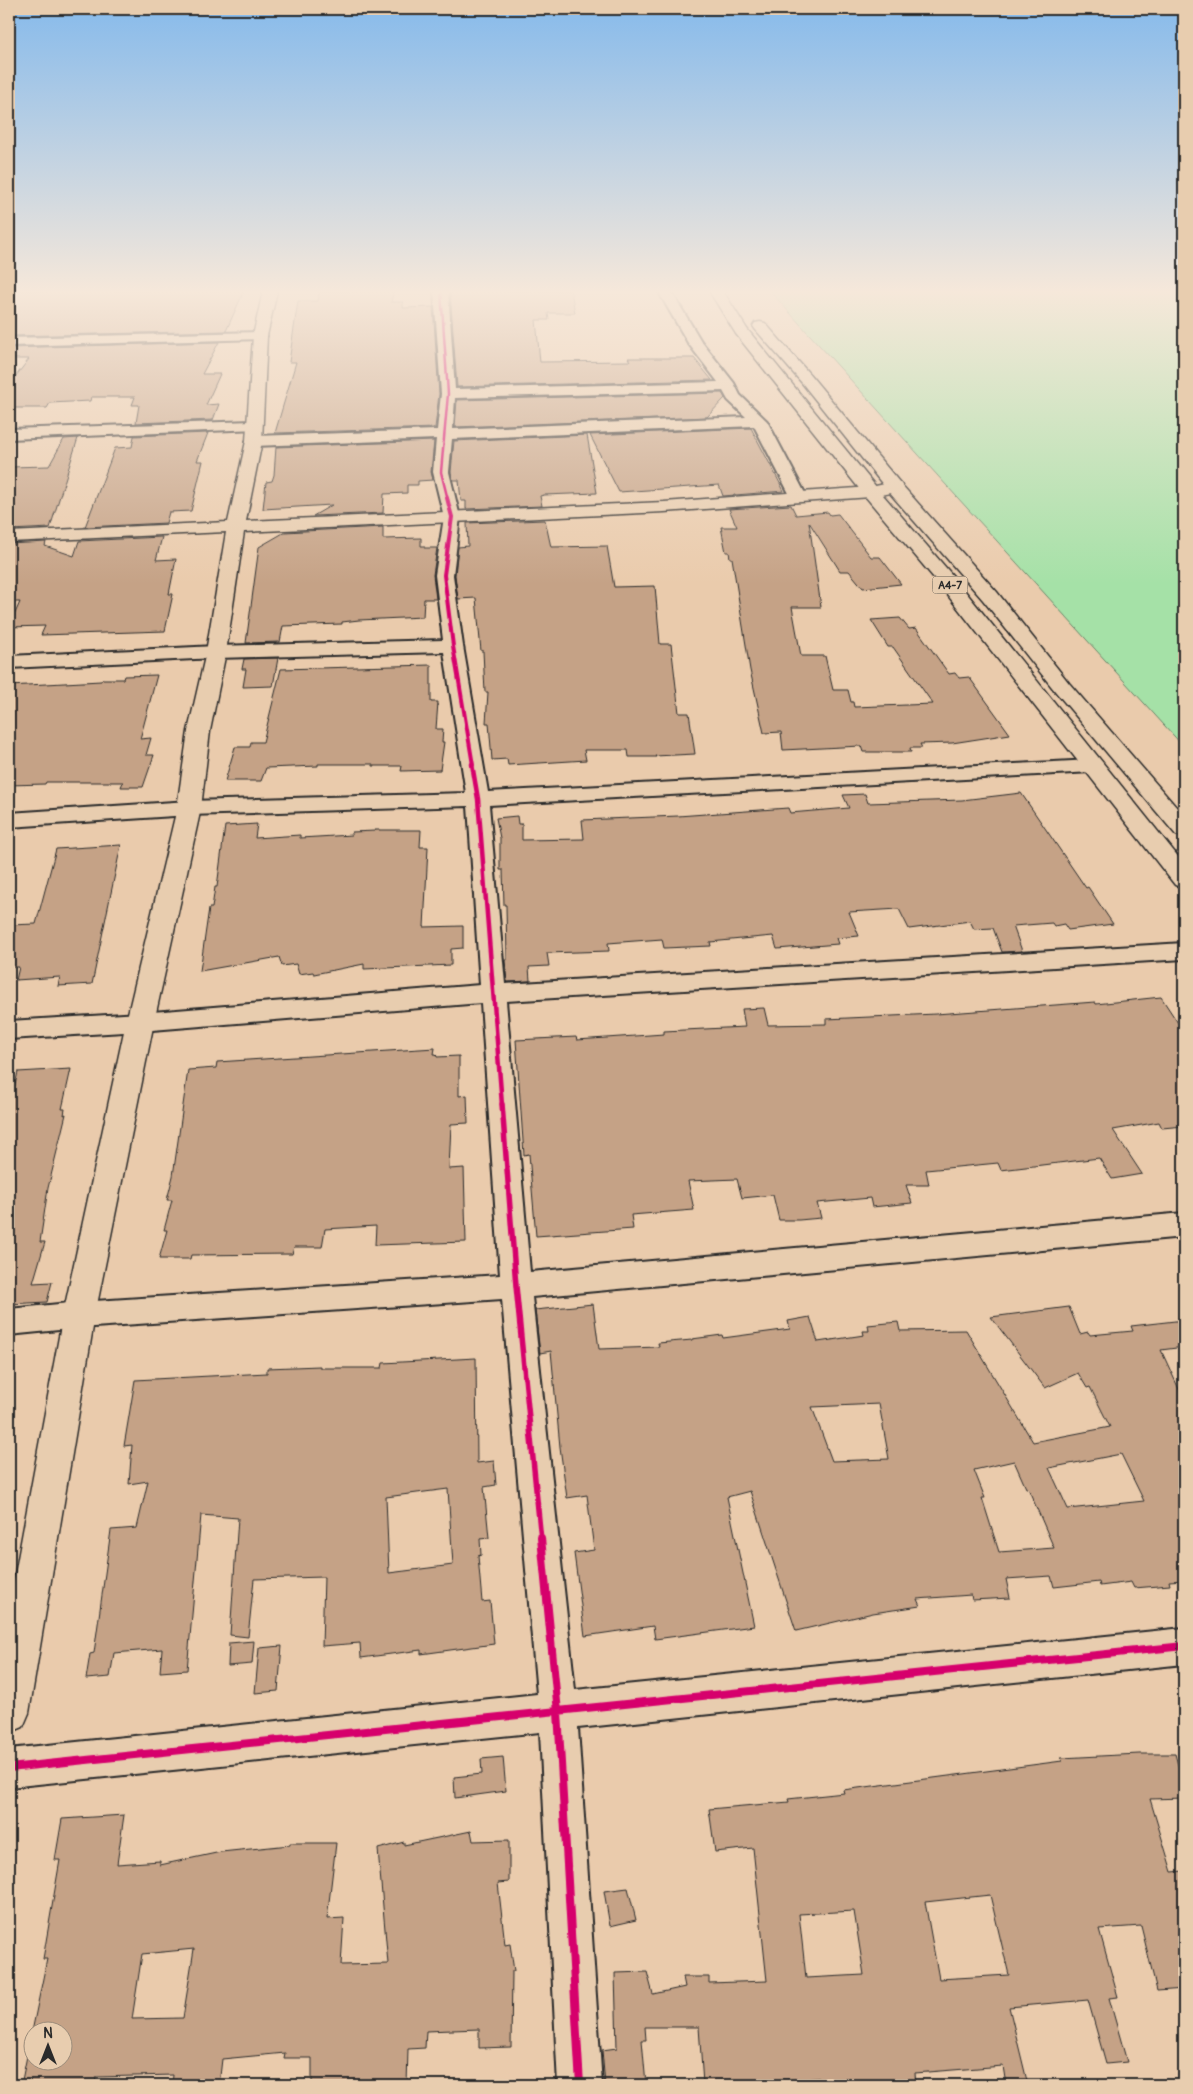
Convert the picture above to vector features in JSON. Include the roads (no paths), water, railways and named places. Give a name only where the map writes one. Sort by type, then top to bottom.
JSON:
[{"type":"main road","points":[[9,1713],[79,1315],[140,1022],[189,808],[199,731],[216,652],[236,527],[254,434],[257,389]]},
{"type":"main road","name":"A4-7","points":[[788,389],[871,492],[946,580],[1184,880]]},
{"type":"main road","name":"A4-7","points":[[814,389],[894,488],[990,596],[1062,687],[1184,830]]},
{"type":"main road","points":[[9,537],[664,507],[871,492],[894,488]]},
{"type":"street","points":[[448,389],[441,472],[452,517],[444,576],[453,646],[478,799],[516,1286],[558,1712],[580,2085]]},
{"type":"street","points":[[448,394],[633,389]]},
{"type":"street","points":[[730,389],[733,397],[759,421],[799,497]]},
{"type":"street","points":[[9,434],[444,434],[759,421]]},
{"type":"street","points":[[9,662],[216,652],[453,646]]},
{"type":"street","points":[[9,820],[189,808],[478,799],[1092,766]]},
{"type":"street","points":[[9,1030],[140,1022],[492,993],[1184,951]]},
{"type":"street","points":[[9,1322],[79,1315],[516,1286],[1184,1225]]},
{"type":"street","points":[[9,1768],[1184,1646]]}]
